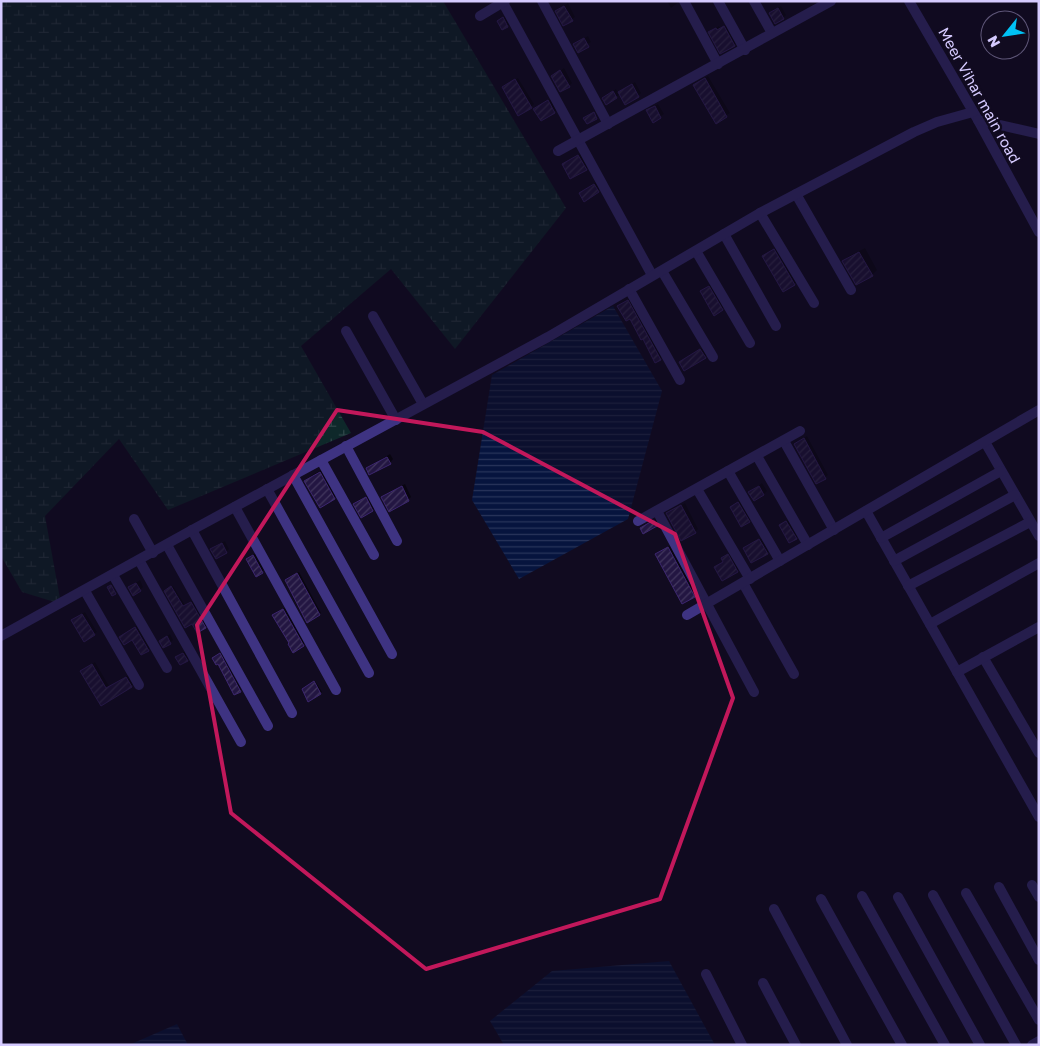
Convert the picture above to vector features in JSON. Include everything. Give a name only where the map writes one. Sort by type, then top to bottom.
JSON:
[{"type":"street","points":[[542,1],[608,124]]},
{"type":"street","points":[[684,1],[718,64]]},
{"type":"street","points":[[718,1],[745,50]]},
{"type":"street","points":[[754,1],[772,33]]},
{"type":"street","points":[[558,151],[745,50],[830,1]]},
{"type":"street","name":"Meer Vihar main road","points":[[908,1],[976,116],[1039,232]]},
{"type":"street","points":[[480,16],[503,2],[652,275]]},
{"type":"street","points":[[1,636],[548,337],[760,213],[914,132],[937,122],[976,116],[1039,134]]},
{"type":"street","points":[[796,194],[851,290]]},
{"type":"street","points":[[760,213],[814,303]]},
{"type":"street","points":[[724,234],[776,326]]},
{"type":"street","points":[[696,251],[750,343]]},
{"type":"street","points":[[662,271],[713,357]]},
{"type":"street","points":[[630,289],[680,380]]},
{"type":"street","points":[[373,316],[423,404]]},
{"type":"street","points":[[346,331],[396,420]]},
{"type":"street","points":[[688,615],[1039,410]]},
{"type":"street","points":[[638,521],[800,431]]},
{"type":"street","points":[[784,441],[834,530]]},
{"type":"street","points":[[985,442],[1039,536]]},
{"type":"street","points":[[346,446],[398,541]]},
{"type":"street","points":[[756,456],[808,545]]},
{"type":"street","points":[[321,460],[374,555]]},
{"type":"street","points":[[728,471],[780,561]]},
{"type":"street","points":[[881,538],[1001,471]]},
{"type":"street","points":[[293,475],[392,654]]},
{"type":"street","points":[[267,489],[369,673]]},
{"type":"street","points":[[697,489],[794,674]]},
{"type":"street","points":[[894,562],[1015,496]]},
{"type":"street","points":[[234,507],[336,690]]},
{"type":"street","points":[[657,510],[754,692]]},
{"type":"street","points":[[866,511],[1037,810]]},
{"type":"street","points":[[134,520],[153,552]]},
{"type":"street","points":[[908,586],[1030,522]]},
{"type":"street","points":[[192,530],[292,713]]},
{"type":"street","points":[[167,545],[268,726]]},
{"type":"street","points":[[139,560],[241,742]]},
{"type":"street","points":[[930,624],[1039,563]]},
{"type":"street","points":[[113,575],[167,668]]},
{"type":"street","points":[[85,591],[139,685]]},
{"type":"street","points":[[957,672],[1039,627]]},
{"type":"street","points":[[983,657],[1039,753]]},
{"type":"street","points":[[1032,884],[1039,897]]},
{"type":"street","points":[[999,887],[1039,960]]},
{"type":"street","points":[[966,893],[1039,1020]]},
{"type":"street","points":[[933,895],[1016,1045]]},
{"type":"street","points":[[862,896],[945,1045]]},
{"type":"street","points":[[898,897],[980,1045]]},
{"type":"street","points":[[821,899],[902,1045]]},
{"type":"street","points":[[774,910],[847,1045]]},
{"type":"street","points":[[706,974],[742,1045]]},
{"type":"street","points":[[763,983],[796,1045]]},
{"type":"street","points":[[1032,1045],[1039,1041]]},
{"type":"highlighted area","points":[[337,410],[483,432],[675,534],[733,698],[660,899],[426,969],[231,813],[197,625]]},
{"type":"green space","points":[[1,1],[443,1],[566,208],[455,349],[391,269],[301,346],[351,433],[168,510],[119,439],[45,516],[61,604],[22,592],[1,556]]},
{"type":"water","points":[[613,306],[662,391],[628,519],[519,579],[472,500],[492,375]]},
{"type":"water","points":[[669,961],[715,1045],[504,1045],[490,1021],[552,971]]},
{"type":"water","points":[[177,1024],[188,1045],[129,1045]]},
{"type":"building","points":[[564,6],[573,21],[563,26],[555,11]]},
{"type":"building","points":[[778,8],[784,19],[775,24],[769,13]]},
{"type":"building","points":[[503,17],[508,27],[502,30],[497,21]]},
{"type":"building","points":[[724,26],[735,46],[720,54],[708,32]]},
{"type":"building","points":[[584,38],[589,47],[578,53],[573,44]]},
{"type":"building","points":[[560,70],[570,87],[560,92],[551,76]]},
{"type":"building","points":[[705,78],[727,117],[716,124],[693,85]]},
{"type":"building","points":[[515,79],[532,108],[518,116],[502,87]]},
{"type":"building","points":[[632,84],[639,97],[625,105],[618,92]]},
{"type":"building","points":[[613,91],[617,98],[606,105],[602,98]]},
{"type":"building","points":[[548,100],[555,113],[541,121],[533,109]]},
{"type":"building","points":[[655,106],[661,118],[653,123],[646,110]]},
{"type":"building","points":[[594,112],[597,119],[587,124],[583,118]]},
{"type":"building","points":[[578,155],[587,170],[570,179],[562,164]]},
{"type":"building","points":[[594,184],[599,192],[584,202],[579,193]]},
{"type":"building","points":[[774,249],[795,285],[783,292],[762,256]]},
{"type":"building","points":[[859,252],[873,276],[856,285],[842,261]]},
{"type":"building","points":[[709,286],[723,310],[714,316],[700,291]]},
{"type":"building","points":[[628,300],[661,360],[655,363],[630,319],[626,321],[617,306]]},
{"type":"building","points":[[700,349],[706,358],[684,371],[679,362]]},
{"type":"building","points":[[804,438],[826,479],[816,484],[794,444]]},
{"type":"building","points":[[387,457],[391,464],[369,475],[366,468]]},
{"type":"building","points":[[320,472],[335,499],[320,508],[304,481]]},
{"type":"building","points":[[402,486],[409,501],[389,512],[381,497]]},
{"type":"building","points":[[759,486],[764,495],[754,501],[748,492]]},
{"type":"building","points":[[366,497],[373,511],[361,518],[353,504]]},
{"type":"building","points":[[738,502],[750,522],[741,527],[730,507]]},
{"type":"building","points":[[681,505],[696,533],[681,541],[666,513]]},
{"type":"building","points":[[654,520],[657,526],[643,534],[640,528]]},
{"type":"building","points":[[786,521],[797,539],[789,543],[779,525]]},
{"type":"building","points":[[759,539],[768,554],[751,563],[743,548]]},
{"type":"building","points":[[222,543],[227,553],[216,559],[210,549]]},
{"type":"building","points":[[668,547],[695,597],[682,604],[655,554]]},
{"type":"building","points":[[728,554],[738,572],[722,581],[714,567],[723,562],[721,558]]},
{"type":"building","points":[[253,555],[263,573],[256,577],[246,559]]},
{"type":"building","points":[[297,573],[320,615],[307,623],[285,580]]},
{"type":"building","points":[[136,583],[141,591],[133,596],[128,587]]},
{"type":"building","points":[[111,585],[116,594],[112,596],[107,587]]},
{"type":"building","points":[[171,586],[183,606],[191,602],[206,628],[197,633],[192,624],[185,628],[164,591]]},
{"type":"building","points":[[283,609],[304,646],[293,653],[272,615]]},
{"type":"building","points":[[82,614],[95,635],[84,642],[71,620]]},
{"type":"building","points":[[135,627],[149,651],[141,655],[132,640],[124,645],[119,637]]},
{"type":"building","points":[[167,636],[171,644],[163,648],[159,641]]},
{"type":"building","points":[[183,653],[188,661],[180,665],[175,657]]},
{"type":"building","points":[[220,653],[241,692],[234,695],[218,664],[216,665],[212,658]]},
{"type":"building","points":[[92,664],[106,688],[126,677],[132,687],[101,706],[80,671]]},
{"type":"building","points":[[314,681],[321,694],[308,702],[302,689]]}]
